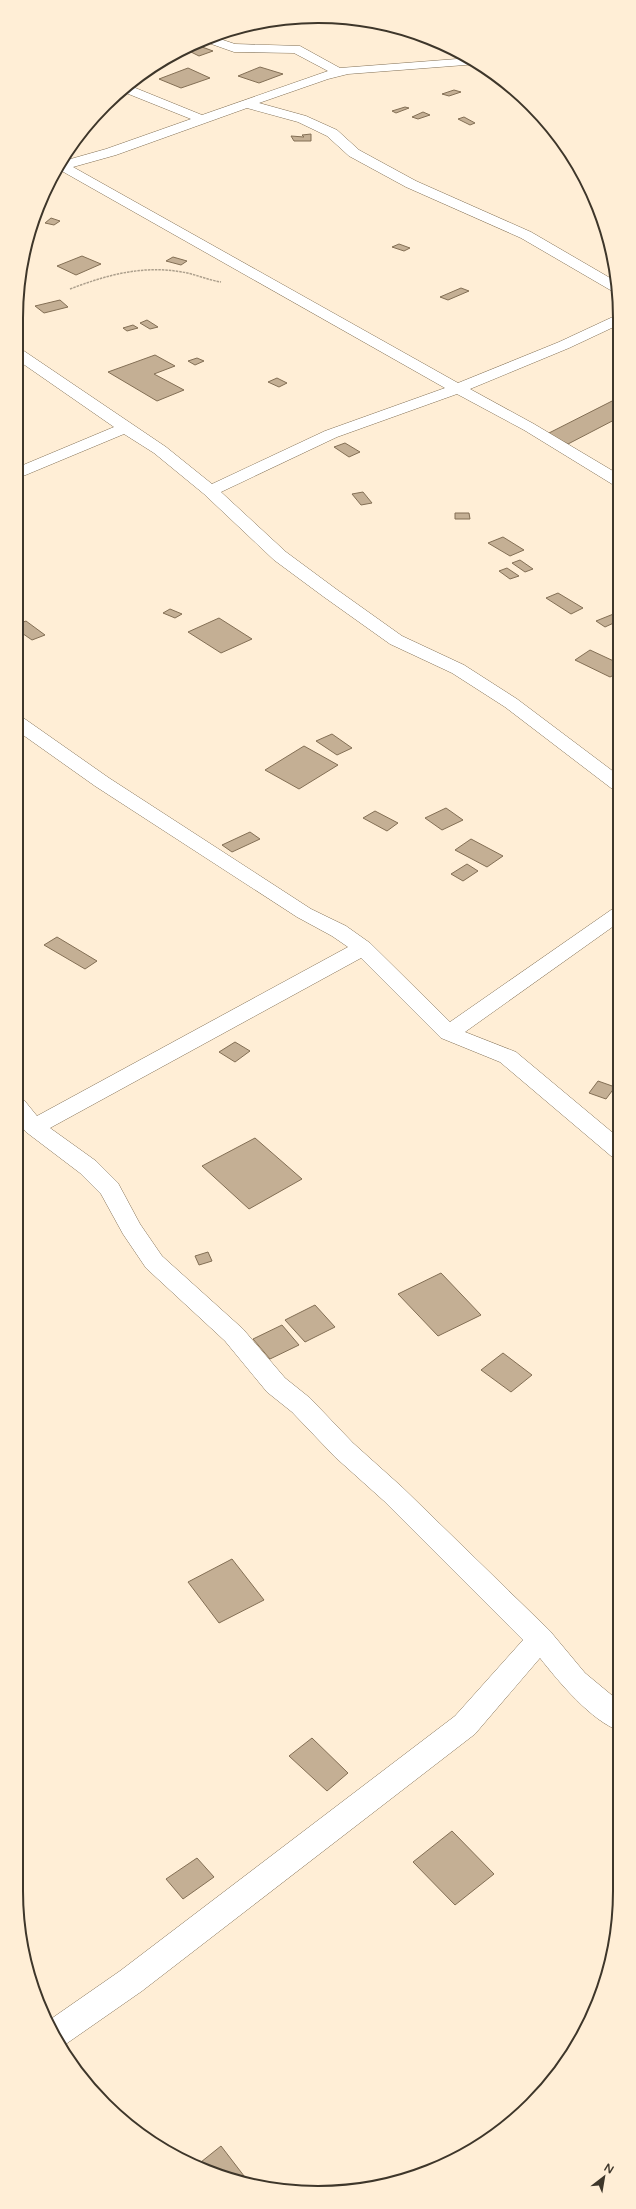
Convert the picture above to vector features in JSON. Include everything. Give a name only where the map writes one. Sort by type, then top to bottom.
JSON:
[{"type":"street","points":[[215,42],[234,48],[296,49],[338,72]]},
{"type":"street","points":[[66,165],[97,157],[201,118],[247,104],[338,72],[464,62]]},
{"type":"street","points":[[130,90],[201,118]]},
{"type":"street","points":[[247,104],[302,119],[320,127],[332,133],[354,153],[411,184],[526,235],[610,284]]},
{"type":"street","points":[[64,169],[392,354],[459,388],[577,454],[613,477]]},
{"type":"street","points":[[210,491],[331,434],[358,426],[459,388],[564,345],[613,321]]},
{"type":"street","points":[[23,357],[125,428],[160,450],[210,491],[280,556],[330,593],[396,640],[458,669],[511,703],[543,730],[613,780]]},
{"type":"street","points":[[23,471],[125,428]]},
{"type":"street","points":[[23,727],[102,782],[304,913],[339,931],[363,948],[450,1034],[458,1039],[498,1050],[613,1145]]},
{"type":"street","points":[[450,1034],[613,918]]},
{"type":"street","points":[[34,1127],[94,1096],[192,1040],[363,948]]},
{"type":"street","points":[[23,1114],[34,1127],[88,1167],[105,1183],[110,1189],[131,1228],[154,1262],[203,1305],[234,1335],[276,1385],[301,1405],[344,1450],[393,1494],[540,1638],[575,1681],[613,1712]]},
{"type":"street","points":[[59,2032],[131,1981],[465,1725],[540,1638]]},
{"type":"path","points":[[70,289],[109,273],[128,269],[165,269],[230,283],[257,277]]},
{"type":"building","points":[[201,47],[213,51],[199,56],[191,52],[187,54]]},
{"type":"building","points":[[260,67],[283,74],[259,83],[238,76]]},
{"type":"building","points":[[188,68],[210,78],[181,88],[159,79]]},
{"type":"building","points":[[454,90],[461,92],[449,96],[442,94]]},
{"type":"building","points":[[405,107],[409,108],[396,113],[392,111]]},
{"type":"building","points":[[423,112],[430,115],[418,119],[412,117]]},
{"type":"building","points":[[464,117],[475,123],[470,125],[458,119]]},
{"type":"building","points":[[311,134],[311,141],[294,141],[291,136],[304,137],[302,135]]},
{"type":"building","points":[[51,218],[60,221],[54,225],[45,223]]},
{"type":"building","points":[[399,244],[410,248],[404,251],[392,247]]},
{"type":"building","points":[[82,256],[101,264],[76,275],[57,266]]},
{"type":"building","points":[[173,257],[187,261],[181,265],[166,261]]},
{"type":"building","points":[[461,288],[469,291],[448,300],[440,297]]},
{"type":"building","points":[[60,300],[68,307],[44,313],[35,306]]},
{"type":"building","points":[[147,320],[158,327],[150,329],[140,323]]},
{"type":"building","points":[[133,325],[138,328],[127,331],[123,328]]},
{"type":"building","points":[[155,355],[175,366],[154,374],[184,390],[157,401],[108,372]]},
{"type":"building","points":[[197,358],[204,361],[195,365],[188,361]]},
{"type":"building","points":[[277,378],[287,383],[279,387],[268,382]]},
{"type":"building","points":[[613,401],[613,421],[568,444],[547,434]]},
{"type":"building","points":[[345,443],[360,452],[349,457],[334,447]]},
{"type":"building","points":[[363,492],[372,503],[361,505],[352,494]]},
{"type":"building","points":[[455,513],[469,513],[470,519],[455,519]]},
{"type":"building","points":[[503,537],[524,550],[510,556],[488,543]]},
{"type":"building","points":[[520,560],[533,569],[525,572],[512,563]]},
{"type":"building","points":[[507,568],[519,576],[510,579],[499,571]]},
{"type":"building","points":[[558,593],[583,608],[571,614],[546,598]]},
{"type":"building","points":[[170,609],[182,614],[175,618],[163,613]]},
{"type":"building","points":[[613,614],[613,623],[605,627],[596,621]]},
{"type":"building","points":[[219,618],[252,639],[221,653],[188,632]]},
{"type":"building","points":[[26,621],[45,635],[32,640],[23,634],[23,622]]},
{"type":"building","points":[[590,650],[613,661],[613,676],[610,677],[575,660]]},
{"type":"building","points":[[332,734],[352,748],[337,755],[316,741]]},
{"type":"building","points":[[304,746],[338,765],[299,789],[265,770]]},
{"type":"building","points":[[446,808],[463,820],[442,830],[425,818]]},
{"type":"building","points":[[375,811],[398,823],[387,831],[363,818]]},
{"type":"building","points":[[250,832],[260,839],[232,852],[222,845]]},
{"type":"building","points":[[471,839],[503,856],[487,867],[455,850]]},
{"type":"building","points":[[467,864],[478,871],[463,881],[451,874]]},
{"type":"building","points":[[57,937],[97,961],[85,969],[44,945]]},
{"type":"building","points":[[235,1042],[250,1051],[235,1062],[219,1052]]},
{"type":"building","points":[[598,1081],[613,1086],[613,1090],[606,1099],[589,1093]]},
{"type":"building","points":[[255,1138],[302,1179],[249,1209],[202,1166]]},
{"type":"building","points":[[208,1252],[212,1261],[199,1265],[195,1256]]},
{"type":"building","points":[[441,1273],[481,1315],[438,1336],[398,1294]]},
{"type":"building","points":[[315,1305],[335,1327],[305,1342],[285,1320]]},
{"type":"building","points":[[282,1325],[299,1345],[270,1359],[253,1339]]},
{"type":"building","points":[[503,1353],[532,1375],[511,1392],[481,1370]]},
{"type":"building","points":[[232,1559],[264,1600],[219,1623],[188,1582]]},
{"type":"building","points":[[312,1738],[348,1773],[327,1791],[289,1756]]},
{"type":"building","points":[[452,1831],[494,1874],[455,1905],[413,1862]]},
{"type":"building","points":[[197,1858],[214,1877],[183,1899],[166,1879]]},
{"type":"building","points":[[221,2146],[245,2177],[223,2170],[201,2162]]}]
